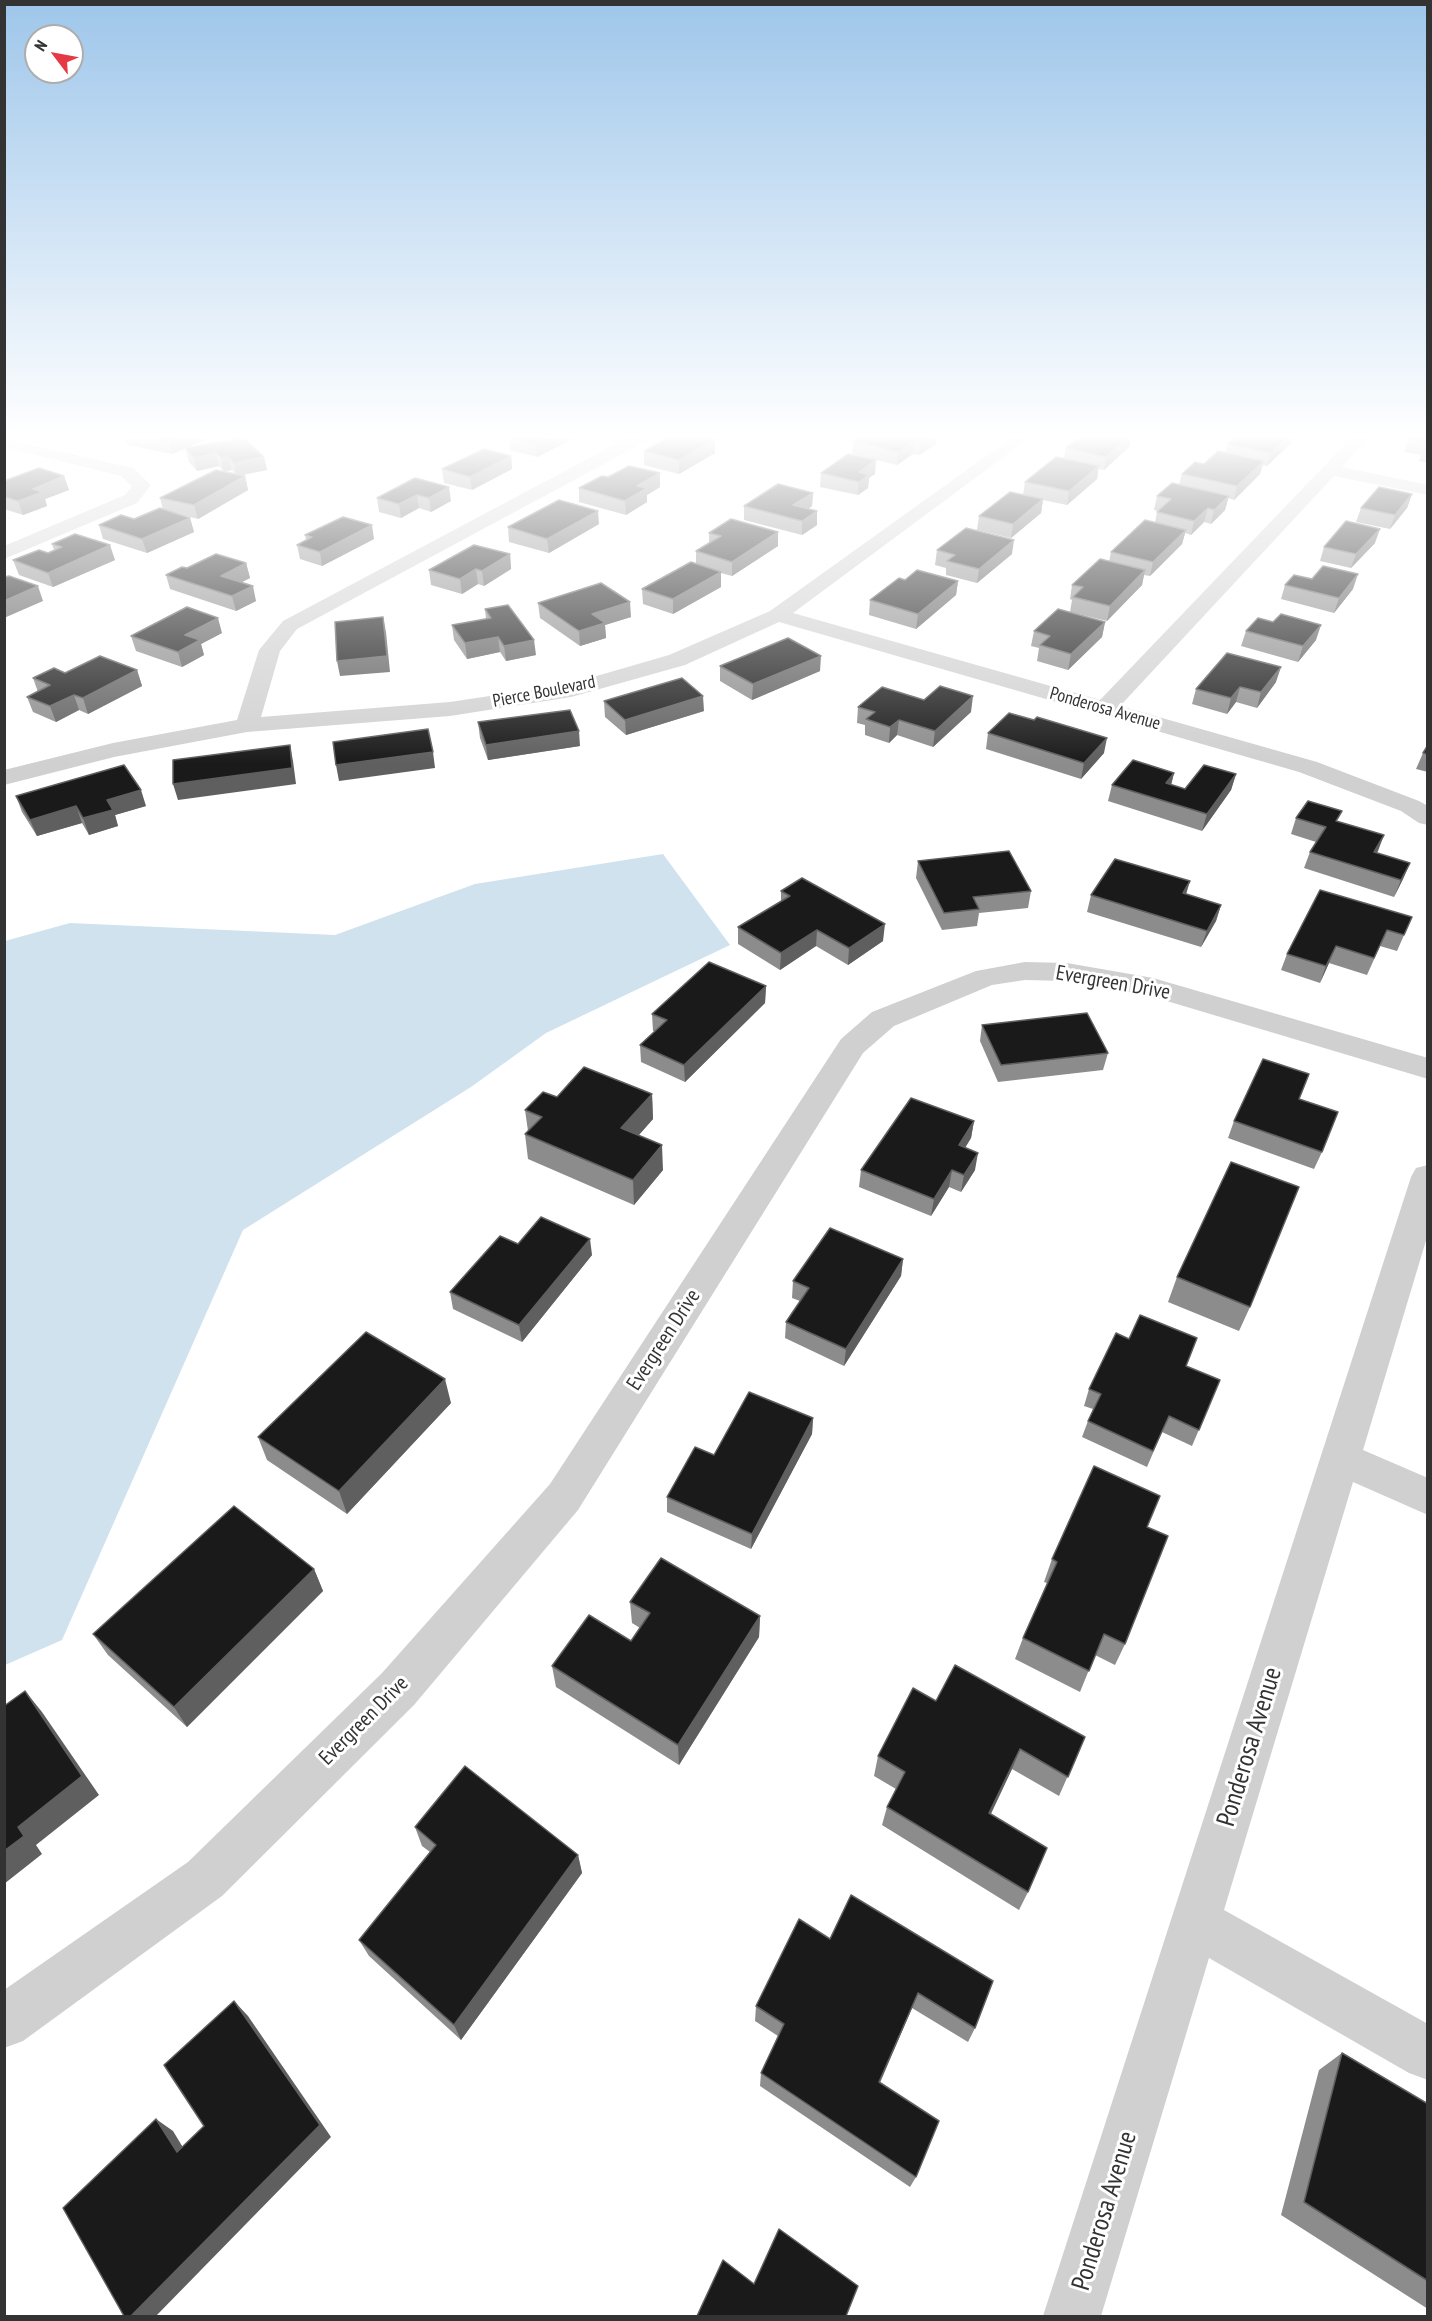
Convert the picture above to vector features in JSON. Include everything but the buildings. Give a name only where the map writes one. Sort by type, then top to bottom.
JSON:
[{"type":"street","points":[[247,725],[270,650],[290,625],[435,547]]},
{"type":"street","name":"Pierce Boulevard","points":[[4,778],[113,750],[247,725],[450,709],[571,690],[677,660],[777,615],[870,547]]},
{"type":"street","points":[[1104,709],[1256,547]]},
{"type":"street","name":"Ponderosa Avenue","points":[[777,615],[1308,767],[1410,806],[1428,818]]},
{"type":"street","name":"Evergreen Drive","points":[[4,2022],[205,1879],[398,1689],[564,1497],[852,1046],[883,1019],[986,977],[1025,971],[1067,972],[1153,987],[1428,1069]]},
{"type":"street","name":"Ponderosa Avenue","points":[[1072,2316],[1428,1177]]},
{"type":"street","points":[[1340,1458],[1428,1497]]},
{"type":"street","points":[[1195,1922],[1428,2054]]},
{"type":"water","points":[[663,854],[730,945],[546,1033],[471,1087],[243,1230],[62,1640],[5,1665],[5,941],[70,923],[335,935],[475,884]]}]
